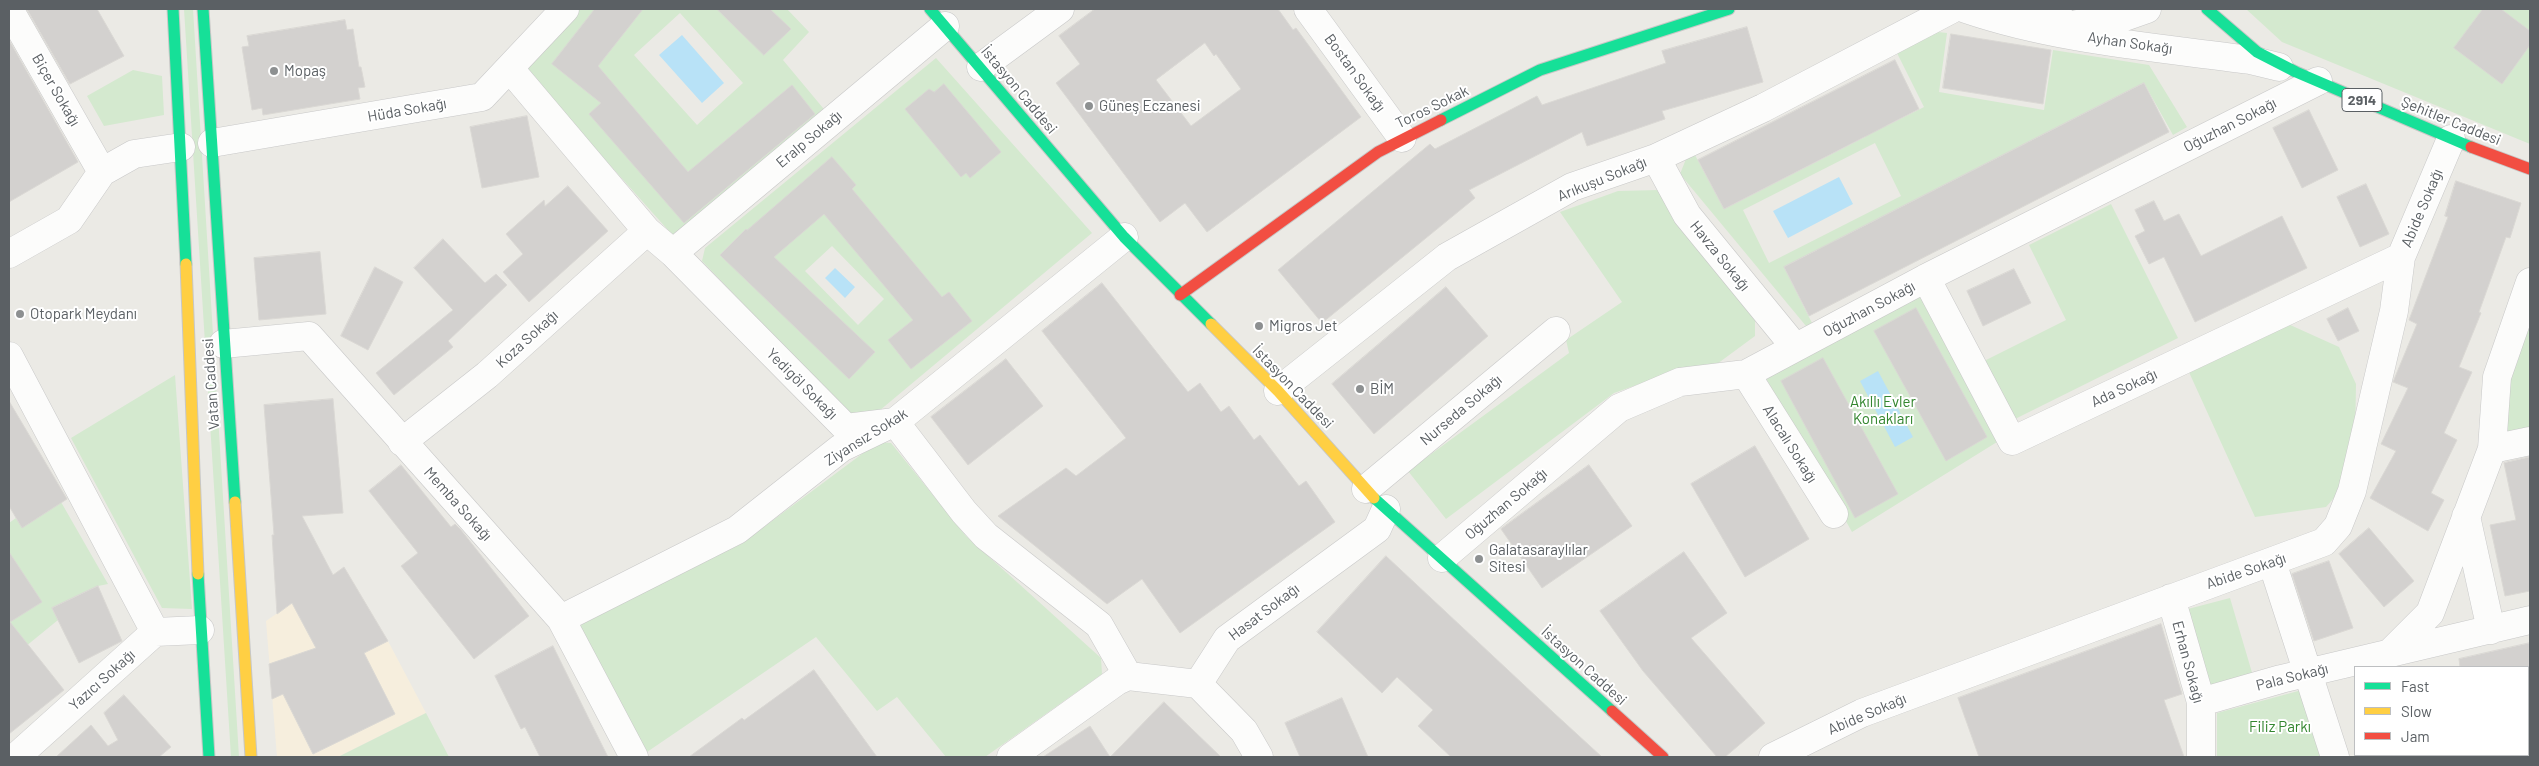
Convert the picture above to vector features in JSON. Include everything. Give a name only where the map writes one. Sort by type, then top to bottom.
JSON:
[{"type":"main road","name":"Vatan Caddesi","points":[[173,9],[181,147],[200,630],[209,757]]},
{"type":"main road","name":"Vatan Caddesi","points":[[203,9],[251,757]]},
{"type":"main road","name":"Toros Sokak","points":[[1180,295],[1378,152],[1402,138],[1540,70],[1730,9]]},
{"type":"main road","name":"Şehitler Caddesi","points":[[2207,9],[2223,25],[2257,52],[2451,139],[2530,169]]},
{"type":"main road","name":"İstasyon Caddesi","points":[[938,17],[1124,237],[1278,391],[1366,489],[1663,757]]},
{"type":"street","name":"Biçer Sokağı","points":[[9,9],[102,172]]},
{"type":"street","name":"Hüda Sokağı","points":[[212,143],[482,97],[565,9]]},
{"type":"street","points":[[981,67],[1060,9]]},
{"type":"street","name":"Bostan Sokağı","points":[[1308,9],[1402,138]]},
{"type":"street","name":"Arıkuşu Sokağı","points":[[1278,391],[1447,257],[1572,188],[1656,158],[1763,108],[1952,9]]},
{"type":"street","points":[[1977,12],[2022,9]]},
{"type":"street","points":[[1977,12],[2029,15],[2058,9]]},
{"type":"street","points":[[1977,12],[2052,24],[2094,24],[2122,19],[2146,9]]},
{"type":"street","name":"Ayhan Sokağı","points":[[1977,12],[2059,33],[2250,60],[2307,76]]},
{"type":"street","name":"Eralp Sokağı","points":[[673,253],[938,17]]},
{"type":"street","name":"Yedigöl Sokağı","points":[[510,69],[647,231],[673,253],[846,428],[895,422]]},
{"type":"street","name":"Oğuzhan Sokağı","points":[[1442,558],[1619,408],[1680,382],[1746,374],[2307,76]]},
{"type":"street","name":"Abide Sokağı","points":[[1772,757],[1862,713],[2324,542],[2338,526],[2352,491],[2394,311],[2401,257],[2451,139]]},
{"type":"street","points":[[9,254],[69,220],[102,172],[134,154],[181,147]]},
{"type":"street","name":"Havza Sokağı","points":[[1656,158],[1687,215],[1795,347]]},
{"type":"street","name":"Koza Sokağı","points":[[402,442],[487,375],[647,231]]},
{"type":"street","name":"Ziyansız Sokak","points":[[561,619],[737,530],[841,448],[895,422],[1124,237]]},
{"type":"street","name":"Ada Sokağı","points":[[1926,278],[2012,441],[2401,257]]},
{"type":"street","points":[[2389,654],[2430,613],[2492,449],[2497,377],[2530,282]]},
{"type":"street","name":"Nurseda Sokağı","points":[[1366,489],[1556,331]]},
{"type":"street","name":"Memba Sokağı","points":[[224,344],[309,336],[561,619],[634,757]]},
{"type":"street","points":[[9,356],[155,632],[200,630]]},
{"type":"street","name":"Alacalı Sokağı","points":[[1746,374],[1834,514]]},
{"type":"street","points":[[895,422],[964,512],[986,536],[1099,625],[1128,676]]},
{"type":"street","points":[[2492,449],[2530,440]]},
{"type":"street","name":"Hasat Sokağı","points":[[1198,684],[1227,639],[1377,529],[1386,509]]},
{"type":"street","points":[[2466,516],[2491,630]]},
{"type":"street","points":[[2272,562],[2335,757]]},
{"type":"street","name":"Erhan Sokağı","points":[[2171,598],[2201,702],[2201,757]]},
{"type":"street","name":"Pala Sokağı","points":[[2201,702],[2309,673],[2530,620]]},
{"type":"street","name":"Yazıcı Sokağı","points":[[16,757],[155,632]]},
{"type":"street","points":[[1011,757],[1117,681],[1128,676],[1198,684],[1244,730],[1259,757]]},
{"type":"shaded area","points":[[344,567],[388,641],[426,713],[338,757],[277,757],[266,621]]},
{"type":"green space","points":[[184,9],[193,9],[239,757],[231,757]]},
{"type":"green space","points":[[579,9],[787,9],[809,32],[783,60],[828,114],[676,239],[525,70]],"holes":[[[680,13],[743,83],[697,125],[634,55]]]},
{"type":"green space","points":[[2246,9],[2530,9],[2530,144],[2282,42]]},
{"type":"green space","points":[[1938,32],[1947,33],[1939,92],[2044,110],[2053,50],[2149,65],[2187,127],[2173,135],[2144,83],[1837,240],[1827,268],[1817,250],[1784,267],[1812,323],[1806,326],[1680,174],[1686,159],[1695,155],[1724,209],[1865,137],[1856,119],[1886,126],[1924,107],[1897,53]],"holes":[[[1875,143],[1901,196],[1769,263],[1743,210]]]},
{"type":"green space","points":[[936,58],[1092,233],[879,411],[850,415],[702,261],[705,248]],"holes":[[[832,246],[884,299],[858,325],[805,271]]]},
{"type":"green space","points":[[133,70],[162,76],[164,115],[104,126],[87,96]]},
{"type":"green space","points":[[1659,190],[1755,306],[1755,336],[1717,364],[1682,369],[1614,393],[1446,519],[1408,471],[1569,353],[1566,340],[1622,302],[1560,212],[1618,191]]},
{"type":"green space","points":[[2111,204],[2178,338],[2013,420],[1984,361],[2066,320],[2029,245]]},
{"type":"green space","name":"Akıllı Evler Konakları","points":[[1917,291],[1997,442],[1852,532],[1763,373]]},
{"type":"green space","points":[[2288,324],[2339,347],[2356,384],[2355,440],[2341,490],[2326,507],[2255,517],[2188,370]]},
{"type":"green space","points":[[2530,325],[2530,427],[2505,432],[2506,392]]},
{"type":"green space","points":[[175,375],[192,609],[162,608],[71,438]]},
{"type":"green space","points":[[878,442],[891,443],[966,536],[1101,658],[1102,674],[985,757],[946,757],[897,697],[877,711],[816,637],[647,752],[579,628],[589,616],[741,544]]},
{"type":"green space","points":[[61,502],[108,584],[98,586],[52,608],[58,620],[9,660],[9,523],[16,518],[22,527]]},
{"type":"green space","points":[[2230,598],[2253,676],[2211,687],[2188,609]]},
{"type":"green space","name":"Filiz Parkı","points":[[2302,690],[2324,757],[2217,757],[2217,713]]},
{"type":"green space","points":[[426,713],[449,757],[338,757]]},
{"type":"water","points":[[682,35],[724,83],[702,103],[659,55]]},
{"type":"water","points":[[1839,177],[1853,204],[1788,238],[1773,211]]},
{"type":"water","points":[[835,268],[855,287],[845,298],[825,278]]},
{"type":"water","points":[[1878,371],[1913,437],[1895,447],[1860,381]]},
{"type":"building","points":[[27,9],[97,9],[124,56],[70,84]]},
{"type":"building","points":[[595,9],[643,9],[598,66],[688,172],[792,85],[815,114],[684,223],[589,114],[601,103],[552,64]]},
{"type":"building","points":[[717,9],[770,9],[791,29],[764,55]]},
{"type":"building","points":[[1095,9],[1278,9],[1293,30],[1296,28],[1361,117],[1207,232],[1185,203],[1160,222],[1056,83],[1080,64],[1059,36]],"holes":[[[1205,43],[1214,56],[1216,54],[1241,89],[1191,126],[1156,80]]]},
{"type":"building","points":[[2483,9],[2501,9],[2530,31],[2530,45],[2502,84],[2454,48]]},
{"type":"building","points":[[345,20],[347,30],[353,29],[359,67],[361,67],[365,87],[358,88],[360,99],[263,115],[262,108],[252,110],[242,47],[249,46],[247,36]]},
{"type":"building","points":[[1747,27],[1763,82],[1662,111],[1665,119],[1587,146],[1582,132],[1469,190],[1475,198],[1322,323],[1278,270],[1430,144],[1435,149],[1537,96],[1542,105],[1666,63],[1662,51]]},
{"type":"building","points":[[1951,34],[2051,50],[2043,104],[1943,88]]},
{"type":"building","points":[[9,40],[78,162],[9,202]]},
{"type":"building","points":[[1895,60],[1919,109],[1724,209],[1698,160]]},
{"type":"building","points":[[2144,83],[2169,132],[1809,316],[1784,267]]},
{"type":"building","points":[[944,84],[1001,152],[970,178],[966,173],[961,177],[905,109],[929,89],[934,92]]},
{"type":"building","points":[[2309,110],[2338,170],[2302,188],[2273,128]]},
{"type":"building","points":[[527,116],[539,177],[482,188],[470,127]]},
{"type":"building","points":[[832,157],[856,185],[852,189],[942,297],[949,292],[972,321],[911,369],[888,340],[913,320],[824,214],[774,257],[875,352],[849,379],[720,255],[746,229]]},
{"type":"building","points":[[2456,181],[2521,203],[2510,238],[2506,237],[2479,312],[2481,313],[2459,367],[2472,372],[2444,433],[2457,440],[2431,493],[2444,500],[2428,531],[2370,498],[2396,451],[2381,444],[2408,388],[2393,382],[2417,324],[2409,320],[2448,217],[2445,216]]},
{"type":"building","points":[[2366,184],[2389,234],[2360,247],[2337,197]]},
{"type":"building","points":[[568,186],[608,231],[529,302],[503,272],[523,254],[506,234],[544,200],[545,206]]},
{"type":"building","points":[[2154,201],[2164,221],[2179,214],[2201,256],[2282,216],[2307,268],[2195,322],[2164,257],[2149,264],[2135,236],[2145,231],[2135,210]]},
{"type":"building","points":[[443,239],[485,283],[496,274],[507,285],[448,341],[453,347],[394,395],[376,373],[453,310],[414,268]]},
{"type":"building","points":[[320,252],[326,314],[259,320],[254,258]]},
{"type":"building","points":[[375,267],[403,282],[368,350],[341,336]]},
{"type":"building","points":[[2014,269],[2031,303],[1983,326],[1967,291]]},
{"type":"building","points":[[1102,283],[1188,392],[1200,383],[1221,412],[1229,406],[1254,440],[1260,435],[1299,486],[1306,481],[1335,522],[1180,633],[1142,579],[1107,604],[998,516],[1066,468],[1076,476],[1126,438],[1042,331]]},
{"type":"building","points":[[1446,287],[1488,336],[1374,434],[1332,384]]},
{"type":"building","points":[[1916,308],[1987,437],[1946,461],[1874,331]]},
{"type":"building","points":[[2348,308],[2359,331],[2338,341],[2327,319]]},
{"type":"building","points":[[1823,358],[1898,494],[1855,518],[1781,381]]},
{"type":"building","points":[[1006,359],[1043,406],[968,465],[931,417]]},
{"type":"building","points":[[333,399],[343,513],[302,516],[333,575],[344,567],[388,641],[364,653],[395,714],[313,754],[283,694],[272,699],[269,664],[316,648],[292,603],[277,614],[272,535],[274,535],[264,405]]},
{"type":"building","points":[[9,401],[67,499],[22,528],[9,506]]},
{"type":"building","points":[[1755,446],[1809,539],[1745,577],[1691,484]]},
{"type":"building","points":[[2530,457],[2530,591],[2505,596],[2490,525],[2516,520],[2504,463]]},
{"type":"building","points":[[401,465],[451,527],[455,524],[461,530],[529,616],[474,659],[401,566],[418,553],[369,491]]},
{"type":"building","points":[[1589,465],[1632,526],[1542,588],[1501,529]]},
{"type":"building","points":[[2369,528],[2414,581],[2384,607],[2339,554]]},
{"type":"building","points":[[9,552],[42,602],[10,622],[64,690],[9,734]]},
{"type":"building","points":[[1684,552],[1727,613],[1691,638],[1765,723],[1725,757],[1717,757],[1643,671],[1600,611]]},
{"type":"building","points":[[1386,556],[1602,757],[1451,757],[1418,726],[1433,710],[1397,677],[1382,693],[1317,632]]},
{"type":"building","points":[[2329,561],[2353,628],[2314,641],[2292,574]]},
{"type":"building","points":[[98,586],[122,641],[79,663],[52,608]]},
{"type":"building","points":[[2161,624],[2182,694],[2164,700],[2184,757],[1979,757],[1958,698]]},
{"type":"building","points":[[2530,643],[2530,667],[2460,666],[2459,659]]},
{"type":"building","points":[[553,646],[608,757],[540,757],[525,727],[521,729],[495,676]]},
{"type":"building","points":[[814,670],[877,757],[689,757],[742,718],[744,720]]},
{"type":"building","points":[[124,695],[171,747],[159,757],[56,757],[91,725],[108,746],[118,740],[104,713]]},
{"type":"building","points":[[1342,698],[1368,757],[1300,757],[1285,723]]},
{"type":"building","points":[[1164,702],[1221,757],[1110,757]]},
{"type":"building","points":[[1090,726],[1110,757],[1043,757]]},
{"type":"traffic: fast","points":[[173,9],[186,264]]},
{"type":"traffic: fast","points":[[203,9],[235,502]]},
{"type":"traffic: fast","points":[[930,9],[1124,237],[1211,324]]},
{"type":"traffic: fast","points":[[1441,120],[1540,70],[1729,9]]},
{"type":"traffic: fast","points":[[2207,9],[2257,52],[2296,72],[2471,147]]},
{"type":"traffic: fast","points":[[1374,498],[1612,711]]},
{"type":"traffic: fast","points":[[198,574],[209,757]]},
{"type":"traffic: slow","points":[[186,264],[198,574]]},
{"type":"traffic: slow","points":[[1211,324],[1278,391],[1374,498]]},
{"type":"traffic: slow","points":[[235,502],[251,757]]},
{"type":"traffic: jam","points":[[1180,295],[1378,152],[1441,120]]},
{"type":"traffic: jam","points":[[2471,147],[2530,169]]},
{"type":"traffic: jam","points":[[1612,711],[1663,757]]},
{"type":"place","name":"Mopaş","points":[[274,71]]},
{"type":"place","name":"Güneş Eczanesi","points":[[1089,106]]},
{"type":"place","name":"Otopark Meydanı","points":[[20,314]]},
{"type":"place","name":"Migros Jet","points":[[1259,326]]},
{"type":"place","name":"BİM","points":[[1360,389]]},
{"type":"place","name":"Galatasaraylılar Sitesi","points":[[1479,559]]}]
